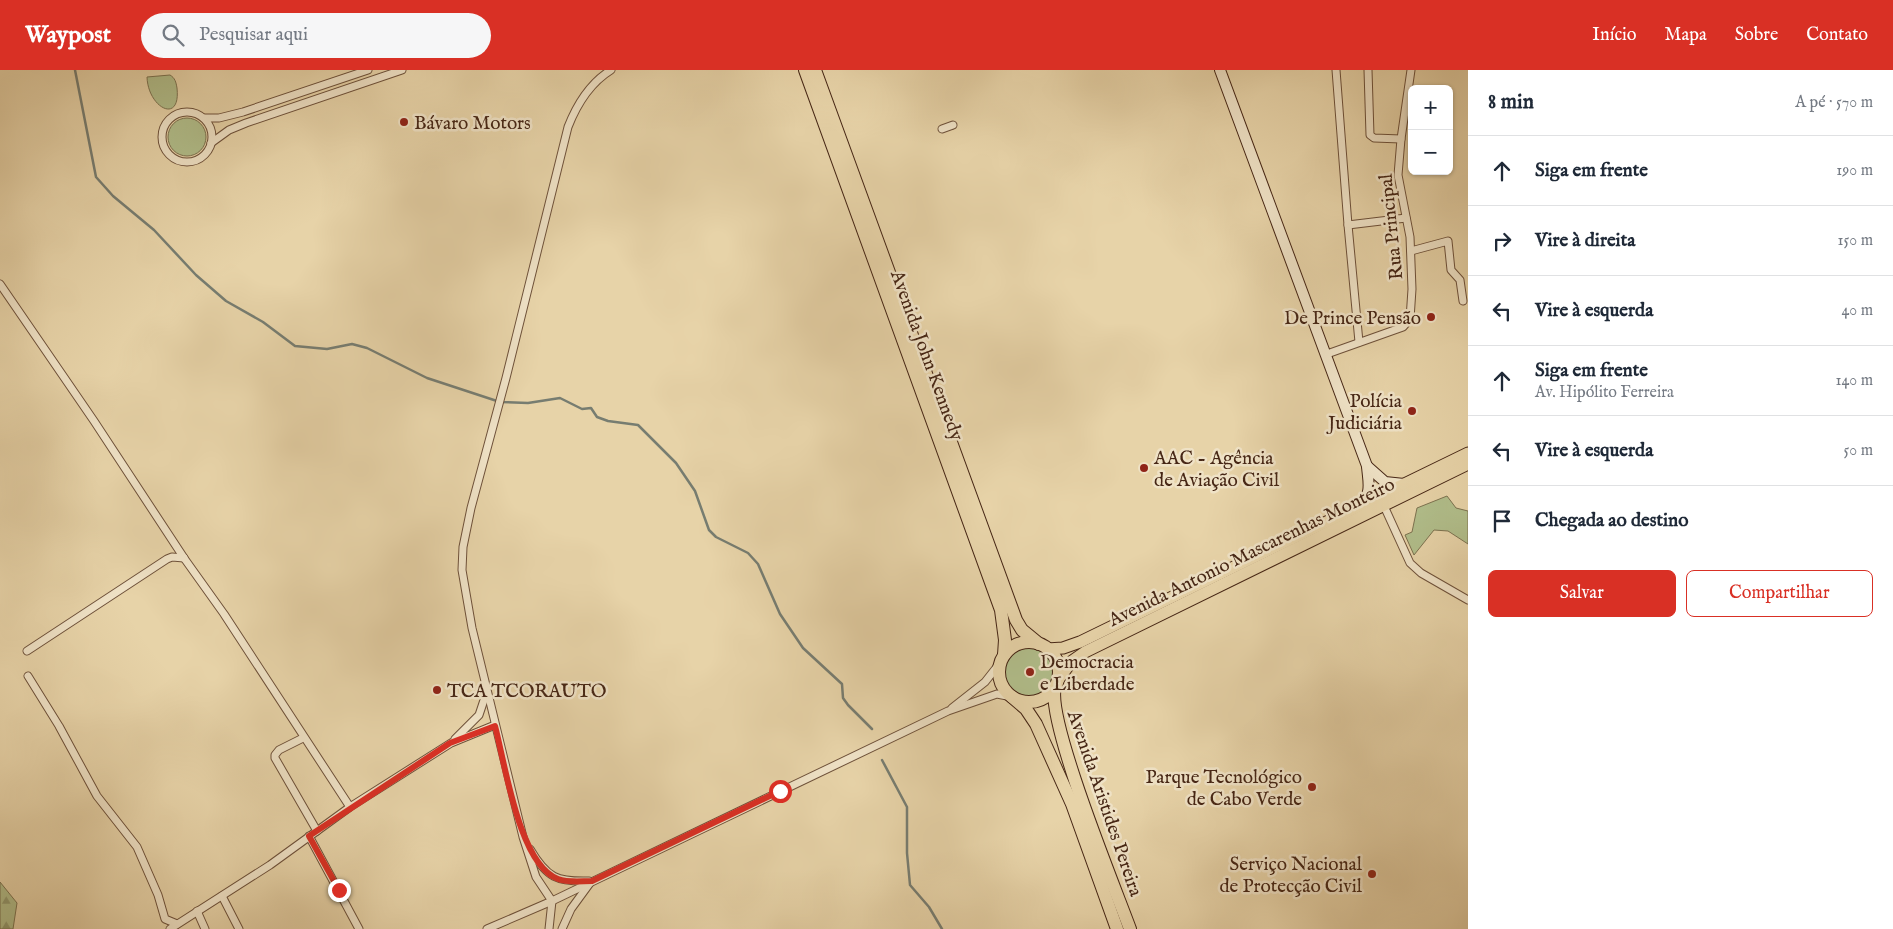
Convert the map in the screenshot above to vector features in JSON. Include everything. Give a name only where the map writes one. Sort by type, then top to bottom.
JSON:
[{"type":"highway","name":"Avenida John Kennedy","points":[[804,70],[1001,610],[1006,640],[1002,659]]},
{"type":"highway","name":"Avenida John Kennedy","points":[[815,70],[1016,620],[1022,630],[1043,646]]},
{"type":"highway","points":[[1020,644],[1043,646],[1057,662],[1056,683],[1040,700],[1021,701],[1012,698],[1000,682],[1002,659],[1020,644]]},
{"type":"highway","name":"Avenida Aristides Pereira","points":[[1056,683],[1053,699],[1065,746],[1130,929]]},
{"type":"highway","name":"Avenida Aristides Pereira","points":[[1012,698],[1026,710],[1036,724],[1072,804],[1117,929]]},
{"type":"main road","points":[[1220,70],[1367,466],[1369,490],[1367,497],[1358,506]]},
{"type":"main road","name":"Avenida Antonio Mascarenhas Monteiro","points":[[1043,646],[1063,648],[1080,642],[1468,452]]},
{"type":"main road","name":"Avenida Antonio Mascarenhas Monteiro","points":[[1056,683],[1072,661],[1085,652],[1468,464]]},
{"type":"main road","points":[[1367,466],[1385,482],[1405,484]]},
{"type":"street","points":[[204,118],[219,118],[243,112],[368,70]]},
{"type":"street","points":[[211,143],[211,128],[204,118],[193,112],[186,111],[171,116],[162,130],[163,145],[173,158],[188,162],[202,156],[211,143],[229,130],[246,122],[402,70]]},
{"type":"street","points":[[549,929],[552,901],[536,877],[523,837],[472,628],[462,570],[469,514],[502,393],[568,127],[576,107],[588,90],[611,70]]},
{"type":"street","points":[[1336,70],[1359,342]]},
{"type":"street","points":[[1368,70],[1370,135],[1374,138],[1400,139]]},
{"type":"street","name":"Rua Principal","points":[[1410,85],[1411,70]]},
{"type":"street","name":"Rua Principal","points":[[1327,354],[1404,327],[1410,319],[1412,288],[1411,251],[1398,175],[1400,139],[1408,104]]},
{"type":"street","points":[[942,129],[953,125]]},
{"type":"street","points":[[1348,225],[1406,218]]},
{"type":"street","points":[[1411,251],[1448,241],[1451,270],[1460,280],[1463,301]]},
{"type":"street","points":[[0,284],[94,421],[184,558],[224,614],[303,738],[350,807]]},
{"type":"street","points":[[1384,506],[1410,563],[1422,573],[1468,600]]},
{"type":"street","points":[[27,650],[172,557],[184,558]]},
{"type":"street","points":[[948,711],[985,682],[1002,659]]},
{"type":"street","points":[[28,676],[59,726],[97,796],[137,847],[158,895],[165,920],[177,924]]},
{"type":"street","points":[[170,929],[222,896],[350,807],[450,743],[479,715],[485,702],[486,686]]},
{"type":"street","points":[[487,929],[552,901],[878,747],[948,711],[997,694],[1012,698]]},
{"type":"street","points":[[450,743],[495,726]]},
{"type":"street","points":[[303,738],[279,750],[275,758],[317,831]]},
{"type":"street","points":[[309,836],[359,929]]},
{"type":"street","points":[[523,837],[542,867],[556,879],[567,882],[592,881]]},
{"type":"street","points":[[562,929],[571,909],[592,881]]},
{"type":"street","points":[[222,896],[239,929]]},
{"type":"street","points":[[197,911],[205,929]]},
{"type":"green space","points":[[170,75],[176,84],[177,99],[174,106],[170,109],[158,104],[149,88],[147,77]]},
{"type":"green space","points":[[187,118],[200,124],[206,137],[200,150],[187,156],[174,150],[168,137],[174,124]]},
{"type":"green space","points":[[1447,496],[1456,508],[1468,511],[1468,544],[1448,531],[1434,530],[1414,555],[1405,535],[1412,532],[1417,508]]},
{"type":"green space","points":[[1029,648],[1038,650],[1046,655],[1051,663],[1053,672],[1051,681],[1046,689],[1038,694],[1029,696],[1020,694],[1012,689],[1007,681],[1005,672],[1007,663],[1012,655],[1020,650]]},
{"type":"green space","points":[[0,882],[17,903],[13,929],[0,929]]},
{"type":"waterway","points":[[75,70],[96,177],[113,196],[154,230],[196,275],[226,301],[263,322],[295,346],[327,349],[352,344],[367,348],[427,378],[500,402],[528,403],[560,398],[582,409],[591,408],[597,417],[608,421],[638,425],[676,463],[695,491],[709,530],[716,537],[748,553],[758,564],[780,614],[803,648],[842,684],[843,698],[872,729]]},
{"type":"waterway","points":[[882,760],[907,807],[907,853],[910,885],[929,907],[942,929]]},
{"type":"place","name":"Bávaro Motors","points":[[404,122]]},
{"type":"place","name":"De Prince Pensão","points":[[1431,317]]},
{"type":"place","name":"Polícia Judiciária","points":[[1412,411]]},
{"type":"place","name":"AAC - Agência de Aviação Civil","points":[[1144,468]]},
{"type":"place","name":"Democracia e Liberdade","points":[[1030,672]]},
{"type":"place","name":"TCA TCORAUTO","points":[[437,690]]},
{"type":"place","name":"Parque Tecnológico de Cabo Verde","points":[[1312,787]]},
{"type":"place","name":"Serviço Nacional de Protecção Civil","points":[[1372,874]]},
{"type":"route","points":[[339,890],[309,836],[350,807],[450,743],[482,729],[495,726],[523,837],[537,861],[548,874],[556,879],[567,882],[592,881],[780,791]]}]
